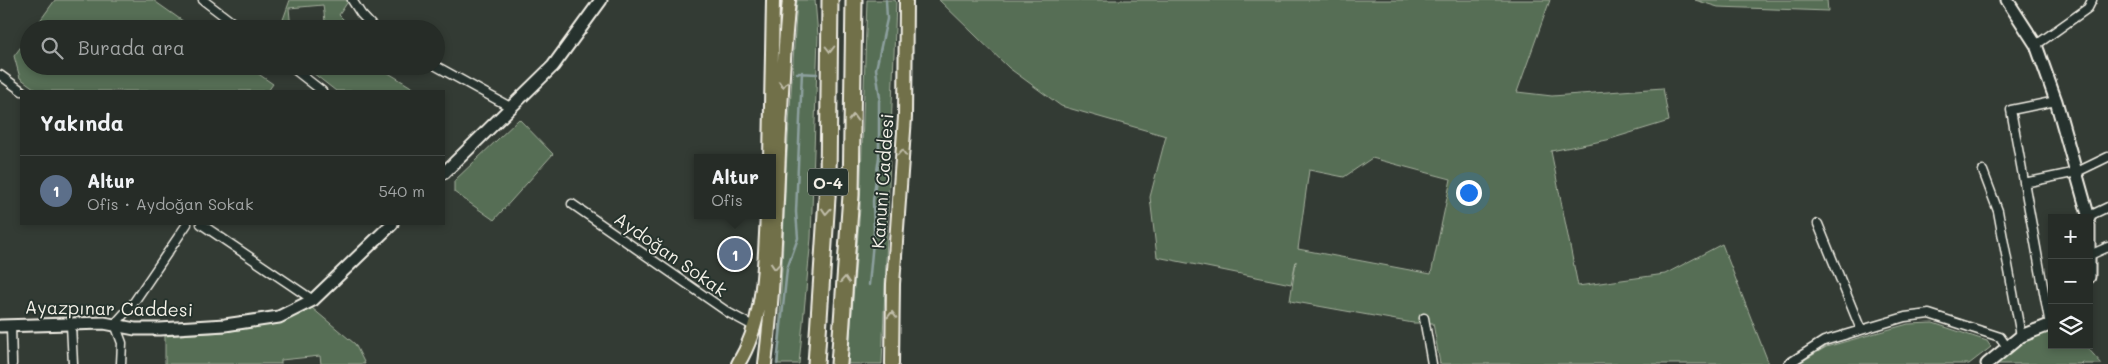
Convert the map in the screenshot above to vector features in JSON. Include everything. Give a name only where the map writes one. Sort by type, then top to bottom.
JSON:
[{"type":"highway","name":"O-4","points":[[816,364],[828,183],[830,0]]},
{"type":"highway","name":"O-4","points":[[839,364],[851,195],[854,0]]},
{"type":"main road","points":[[770,154],[773,0]]},
{"type":"main road","points":[[776,165],[789,0]]},
{"type":"main road","name":"Kanuni Caddesi","points":[[892,364],[893,284],[905,117],[905,2]]},
{"type":"main road","points":[[771,128],[771,154]]},
{"type":"main road","points":[[738,364],[747,349],[755,327],[772,219]]},
{"type":"main road","points":[[765,364],[771,315],[772,219]]},
{"type":"street","points":[[203,0],[229,20]]},
{"type":"street","points":[[352,0],[367,20]]},
{"type":"street","points":[[445,172],[512,108],[560,58],[601,0]]},
{"type":"street","points":[[2007,0],[2036,45],[2056,101],[2087,214]]},
{"type":"street","points":[[2083,0],[2088,8]]},
{"type":"street","points":[[2036,45],[2088,8],[2092,0]]},
{"type":"street","points":[[445,71],[512,108]]},
{"type":"street","points":[[0,75],[21,90]]},
{"type":"street","points":[[302,75],[321,90]]},
{"type":"street","points":[[2048,309],[2011,110],[2056,101]]},
{"type":"street","points":[[2024,183],[2076,172],[2108,157]]},
{"type":"street","points":[[1983,171],[1998,211],[2021,336]]},
{"type":"street","name":"Aydoğan Sokak","points":[[572,204],[729,313],[755,327]]},
{"type":"street","points":[[2093,217],[2108,207]]},
{"type":"street","points":[[1818,224],[1861,330]]},
{"type":"street","points":[[121,364],[122,343],[115,324],[132,305],[186,225]]},
{"type":"street","points":[[202,225],[313,300]]},
{"type":"street","name":"Ayazpınar Caddesi","points":[[5,325],[115,324],[135,329],[225,325],[279,317],[313,300],[391,225]]},
{"type":"street","points":[[2093,254],[2108,247]]},
{"type":"street","points":[[1788,364],[1824,341],[1905,317],[1929,314],[2000,337],[2008,347]]},
{"type":"street","points":[[1424,318],[1432,364]]},
{"type":"street","points":[[71,324],[73,364]]},
{"type":"street","points":[[5,325],[12,364]]},
{"type":"street","points":[[1987,364],[2021,336],[2048,326]]},
{"type":"green space","points":[[55,0],[153,0],[181,20],[41,20]]},
{"type":"green space","points":[[290,0],[349,0],[339,15],[344,20],[325,20],[323,5],[289,8],[290,20],[283,20]]},
{"type":"green space","points":[[797,0],[815,0],[818,36],[811,238],[799,364],[778,364],[786,170]]},
{"type":"green space","points":[[867,0],[895,0],[896,2],[882,364],[848,364],[860,208]]},
{"type":"green space","points":[[939,0],[1550,0],[1517,92],[1552,96],[1663,88],[1669,121],[1607,140],[1551,151],[1578,286],[1665,274],[1722,244],[1769,364],[1440,364],[1433,323],[1413,323],[1290,301],[1296,261],[1291,284],[1157,257],[1150,197],[1166,136],[1061,106],[1009,68]],"holes":[[[1372,158],[1451,179],[1431,274],[1298,249],[1309,170],[1344,177]]]},
{"type":"green space","points":[[1695,0],[1827,0],[1828,11],[1718,7]]},
{"type":"green space","points":[[20,48],[20,75],[260,75],[273,84],[269,90],[37,90],[20,78],[14,56]]},
{"type":"green space","points":[[316,75],[392,75],[416,90],[335,90]]},
{"type":"green space","points":[[519,119],[553,154],[494,220],[454,192],[454,181]]},
{"type":"green space","points":[[312,308],[355,344],[365,364],[321,364],[320,356],[281,360],[281,364],[165,364],[165,336],[224,332],[281,323]]},
{"type":"green space","points":[[1933,323],[1987,341],[1991,347],[1969,364],[1798,364],[1826,347],[1908,324]]},
{"type":"green space","points":[[2048,331],[2048,349],[2089,349],[2102,364],[2082,364],[2083,361],[2080,364],[1992,364],[2024,340]]},
{"type":"waterway","points":[[869,285],[874,231],[873,201],[879,157],[880,98],[876,69],[887,19],[886,0]]},
{"type":"waterway","points":[[777,364],[787,269],[798,238],[796,212],[802,72]]},
{"type":"waterway","points":[[797,73],[817,74]]},
{"type":"place","name":"Altur","points":[[735,254]]}]
